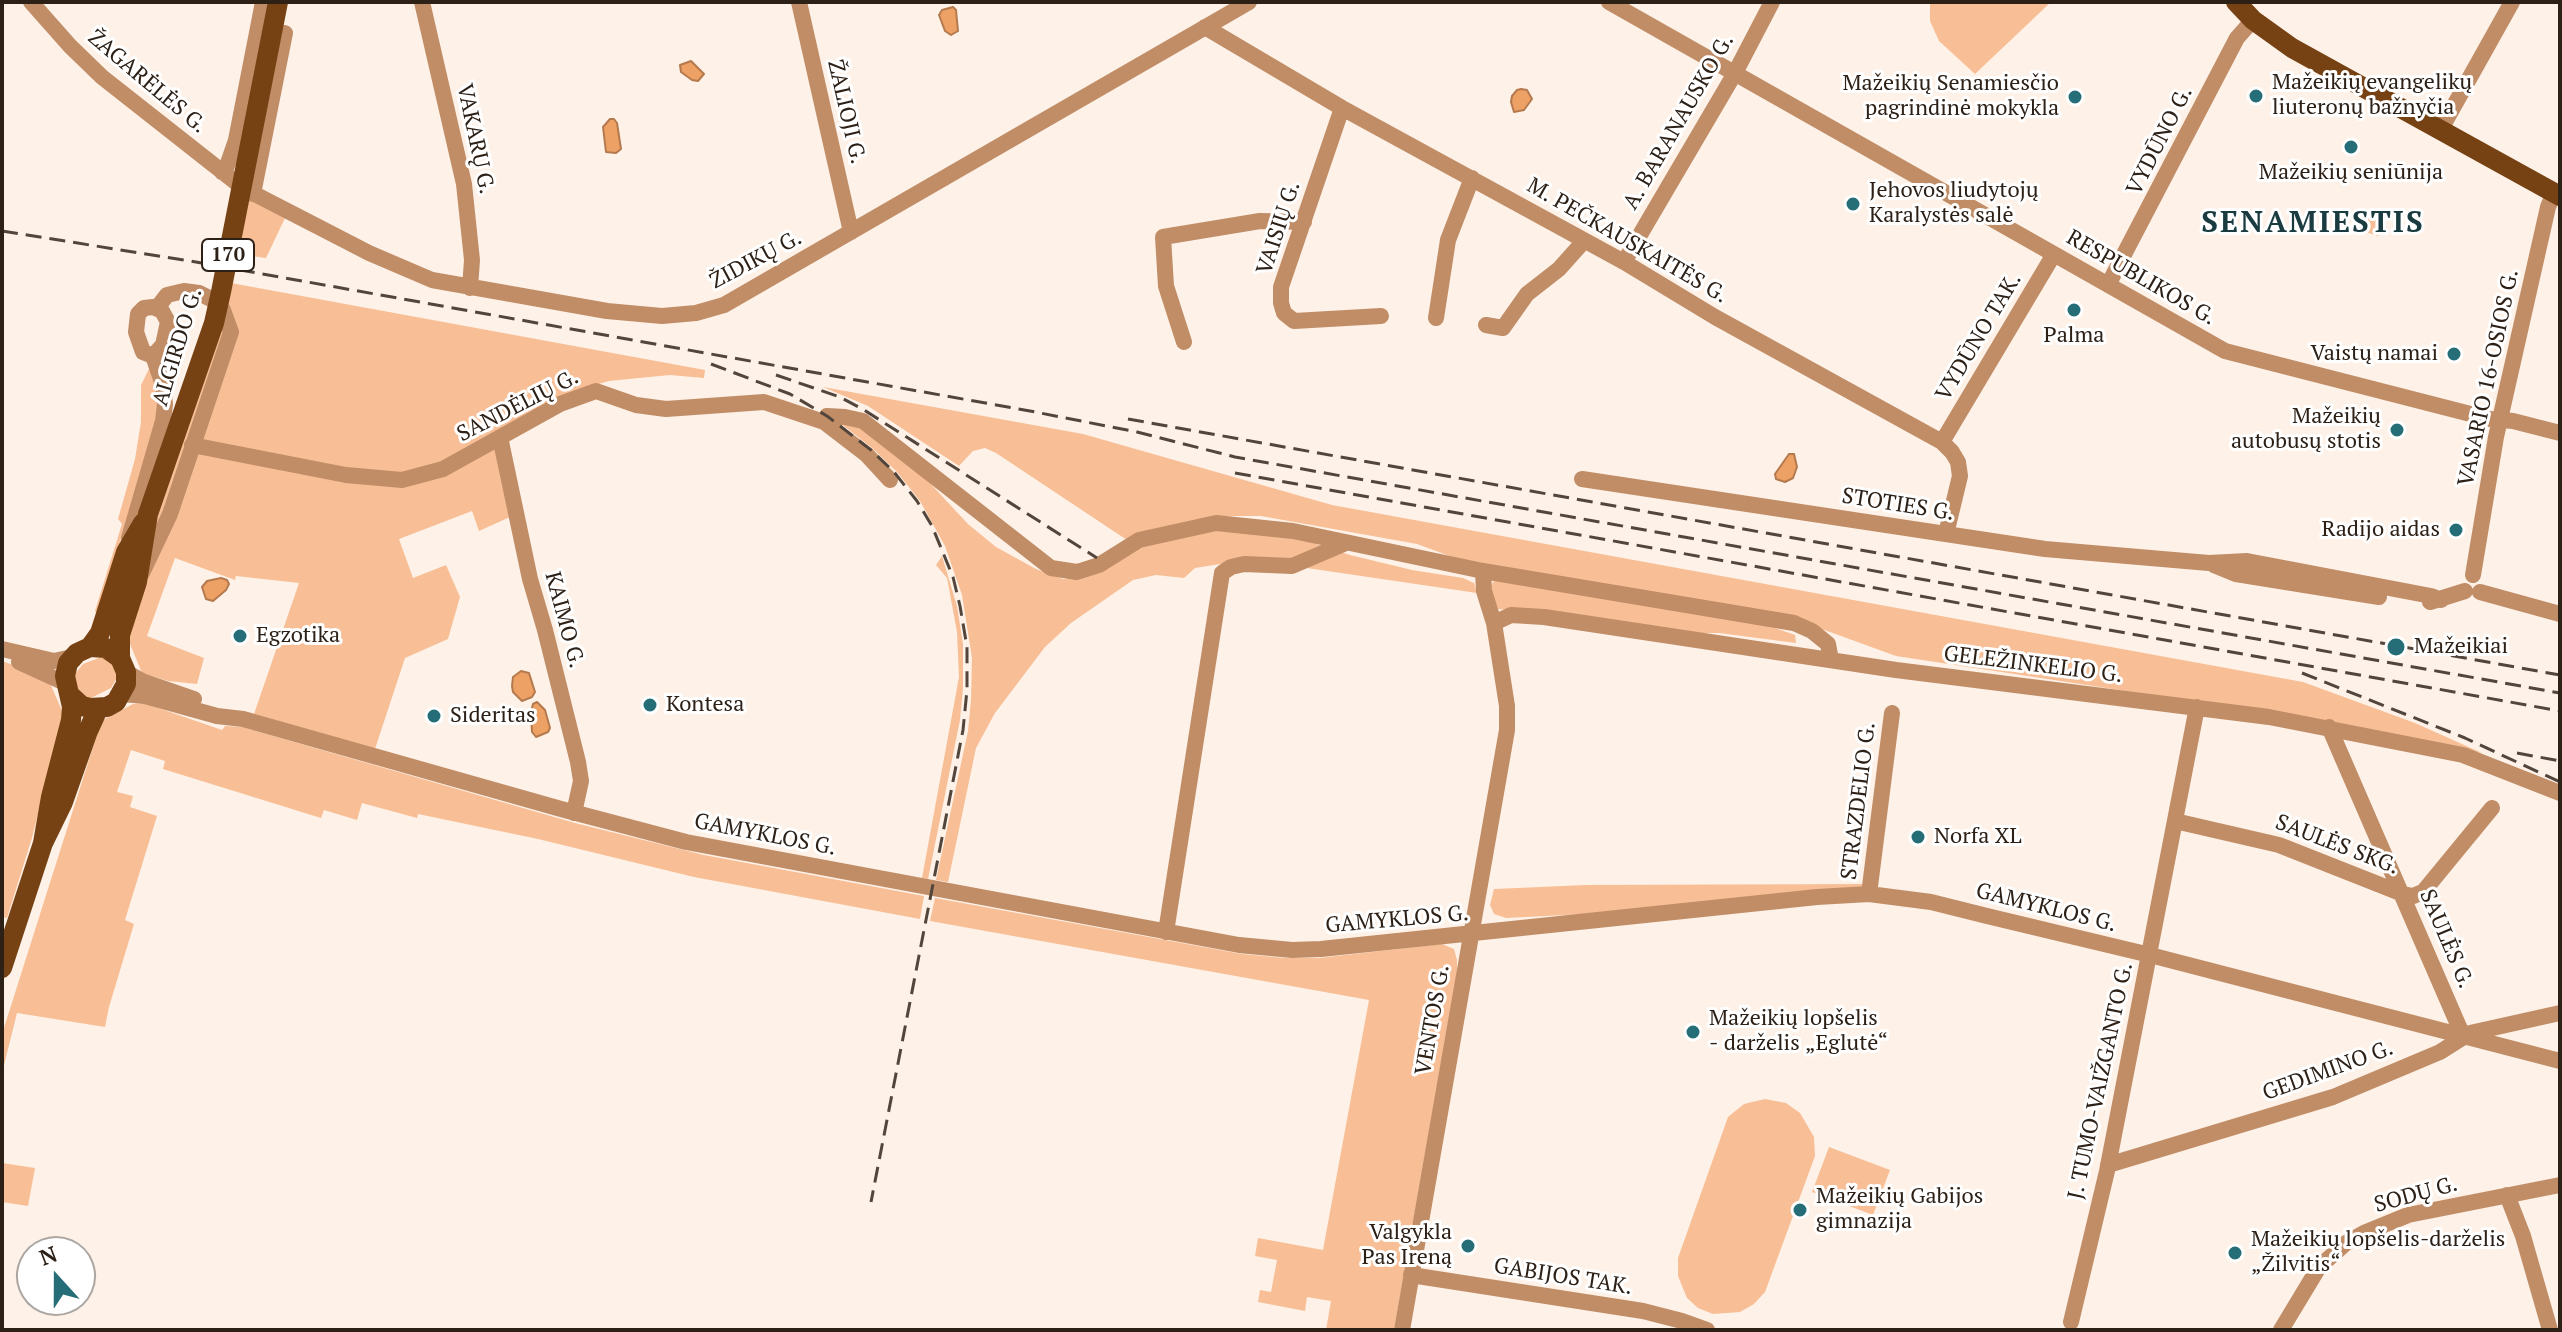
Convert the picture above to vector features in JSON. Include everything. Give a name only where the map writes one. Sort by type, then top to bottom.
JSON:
[{"type":"main road","name":"ALGIRDO G.","points":[[43,843],[51,797],[71,720],[66,669],[100,633],[126,552],[150,507],[214,323],[278,2]]},
{"type":"main road","points":[[2236,2],[2253,20],[2292,48],[2557,194]]},
{"type":"main road","name":"ALGIRDO G.","points":[[122,694],[126,684],[120,635],[137,582],[150,507]]},
{"type":"main road","points":[[81,652],[106,648],[123,665]]},
{"type":"main road","points":[[67,689],[82,706],[98,709],[116,702],[122,694]]},
{"type":"main road","name":"ALGIRDO G.","points":[[2,968],[43,843],[63,802],[98,709]]},
{"type":"street","name":"ŽAGARĖLĖS G.","points":[[31,2],[102,77],[248,191]]},
{"type":"street","points":[[222,172],[236,140],[263,2]]},
{"type":"street","name":"VAKARŲ G.","points":[[422,2],[464,184],[472,247],[470,288]]},
{"type":"street","name":"ŽALIOJI G.","points":[[799,2],[851,232]]},
{"type":"street","name":"ŽIDIKŲ G.","points":[[248,191],[369,253],[432,280],[639,315],[696,313],[724,305],[1249,2]]},
{"type":"street","name":"RESPUBLIKOS G.","points":[[1609,2],[2225,351],[2560,433]]},
{"type":"street","name":"A. BARANAUSKO G.","points":[[1624,262],[1735,73],[1772,2]]},
{"type":"street","points":[[2441,129],[2512,2]]},
{"type":"street","name":"VYDŪNO G.","points":[[2108,285],[2237,38],[2253,20]]},
{"type":"street","name":"M. PEČKAUSKAITĖS G.","points":[[1205,27],[1342,108],[1624,262],[1715,317],[1942,442]]},
{"type":"street","points":[[248,191],[285,33]]},
{"type":"street","name":"VAISIŲ G.","points":[[1342,108],[1281,287],[1281,303],[1284,313],[1294,321],[1381,316]]},
{"type":"street","points":[[1436,318],[1448,240],[1472,178]]},
{"type":"street","name":"VASARIO 16-OSIOS G.","points":[[2472,591],[2483,586],[2481,580],[2473,575],[2501,420],[2548,207],[2557,194]]},
{"type":"street","points":[[1184,342],[1166,286],[1163,237],[1260,221],[1304,222]]},
{"type":"street","points":[[1486,325],[1503,328],[1527,294],[1559,269],[1584,241]]},
{"type":"street","name":"VYDŪNO TAK.","points":[[1942,442],[2054,254]]},
{"type":"street","points":[[137,582],[170,514],[231,332],[223,310],[199,293],[184,291],[167,295],[157,308]]},
{"type":"street","points":[[144,308],[157,308],[166,316],[168,328],[163,345],[153,356],[145,354],[140,346],[136,321],[144,308]]},
{"type":"street","points":[[126,552],[163,421],[164,394],[153,356]]},
{"type":"street","name":"SANDĖLIŲ G.","points":[[192,445],[346,475],[402,480],[443,469],[560,404],[596,391],[636,405],[666,409],[764,402],[824,422],[867,455],[890,480]]},
{"type":"street","points":[[824,422],[827,416],[863,421],[1051,568],[1077,572],[1099,565],[1139,540],[1216,523],[1293,531],[1483,571],[1794,623],[1812,631],[1828,644],[1831,660]]},
{"type":"street","name":"KAIMO G.","points":[[500,437],[530,579],[578,762],[581,781],[574,813]]},
{"type":"street","points":[[1942,442],[1958,462],[1960,476],[1946,534]]},
{"type":"street","name":"STOTIES G.","points":[[1582,479],[2045,549],[2209,563],[2236,574],[2417,603],[2472,591]]},
{"type":"street","points":[[1166,932],[1222,573],[1244,564],[1292,566],[1347,543]]},
{"type":"street","name":"VENTOS G.","points":[[1402,1330],[1507,730],[1507,706],[1494,623],[1484,591],[1483,571]]},
{"type":"street","points":[[2472,591],[2560,614]]},
{"type":"street","name":"GELEŽINKELIO G.","points":[[1494,623],[1511,615],[1544,617],[1831,660],[2329,727],[2463,755],[2560,793]]},
{"type":"street","points":[[2,649],[54,661],[81,652]]},
{"type":"street","points":[[2,657],[35,668],[67,689]]},
{"type":"street","name":"GAMYKLOS G.","points":[[123,665],[142,681],[219,707],[243,719]]},
{"type":"street","name":"GAMYKLOS G.","points":[[122,694],[145,696],[217,716],[243,719],[686,842],[1239,945],[1292,950],[1321,949],[1869,894],[1931,902],[2560,1061]]},
{"type":"street","name":"J. TUMO-VAIŽGANTO G.","points":[[2071,1322],[2108,1165],[2197,707]]},
{"type":"street","name":"STRAZDELIO G.","points":[[1869,894],[1892,713]]},
{"type":"street","name":"SAULĖS G.","points":[[2329,727],[2463,1036]]},
{"type":"street","name":"SAULĖS SKG.","points":[[2175,821],[2279,845],[2413,896],[2423,892],[2492,808]]},
{"type":"street","name":"GEDIMINO G.","points":[[2108,1165],[2333,1097],[2440,1052],[2463,1036],[2560,1013]]},
{"type":"street","name":"SODŲ G.","points":[[2281,1330],[2319,1267],[2346,1243],[2375,1227],[2408,1215],[2560,1185]]},
{"type":"street","points":[[2507,1195],[2523,1236],[2550,1330]]},
{"type":"street","name":"GABIJOS TAK.","points":[[1411,1275],[1643,1311],[1707,1330]]},
{"type":"shaded area","points":[[1930,2],[2051,2],[1975,74],[1939,41],[1930,21]]},
{"type":"shaded area","points":[[953,7],[958,31],[951,35],[945,31],[939,15],[942,10]]},
{"type":"shaded area","points":[[691,61],[704,74],[698,81],[681,72],[680,65]]},
{"type":"shaded area","points":[[1521,89],[1527,90],[1532,99],[1524,110],[1514,112],[1512,96]]},
{"type":"shaded area","points":[[610,119],[617,123],[621,149],[616,153],[606,152],[603,127]]},
{"type":"shaded area","points":[[247,198],[285,218],[266,258],[237,254]]},
{"type":"shaded area","points":[[2366,213],[2384,219],[2378,236],[2360,230]]},
{"type":"shaded area","points":[[231,283],[705,370],[704,378],[670,375],[609,381],[577,390],[492,434],[510,517],[479,531],[472,511],[399,539],[413,578],[446,565],[460,597],[448,639],[405,658],[375,749],[254,714],[299,583],[236,576],[235,580],[175,558],[147,636],[204,658],[197,684],[168,681],[142,673],[130,644],[138,603],[237,326],[227,302]]},
{"type":"shaded area","points":[[222,320],[225,329],[163,516],[147,549],[157,513]]},
{"type":"shaded area","points":[[151,365],[159,397],[154,429],[98,615],[95,611],[122,524],[118,519],[135,459],[141,422],[141,385]]},
{"type":"shaded area","points":[[823,387],[1083,434],[1332,505],[2303,682],[2415,723],[2482,753],[2330,722],[1896,656],[1797,620],[1455,558],[1417,544],[1261,516],[1220,516],[1127,540],[996,453],[985,448],[973,451],[959,466],[868,406]]},
{"type":"shaded area","points":[[840,423],[853,423],[914,466],[968,524],[996,547],[1036,569],[1063,579],[1078,578],[1136,549],[1183,533],[1236,529],[1307,541],[1412,570],[1463,578],[1474,583],[1477,593],[1307,568],[1233,562],[1195,568],[1184,578],[1156,575],[1133,580],[1071,623],[1045,647],[995,713],[976,748],[948,882],[936,880],[968,731],[971,700],[972,658],[962,595],[945,546],[920,501],[897,472]]},
{"type":"shaded area","points":[[1789,454],[1794,454],[1797,467],[1793,478],[1785,482],[1776,479],[1775,474]]},
{"type":"shaded area","points":[[942,556],[957,606],[963,644],[963,688],[960,720],[928,879],[922,878],[959,677],[957,632],[947,578],[936,565]]},
{"type":"shaded area","points":[[221,578],[229,584],[226,590],[213,601],[206,599],[202,587],[207,581]]},
{"type":"shaded area","points":[[1496,580],[1761,623],[1795,635],[1796,643],[1719,633],[1679,633],[1548,613],[1498,609],[1491,591],[1492,583]]},
{"type":"shaded area","points":[[101,657],[113,660],[117,678],[111,688],[89,699],[80,695],[74,675],[83,664]]},
{"type":"shaded area","points":[[2,661],[41,675],[50,683],[63,713],[32,838],[7,918],[2,917]]},
{"type":"shaded area","points":[[521,671],[529,673],[535,692],[532,697],[522,701],[513,692],[512,686],[513,677]]},
{"type":"shaded area","points":[[537,702],[545,710],[550,728],[536,737],[532,732],[531,712],[533,704]]},
{"type":"shaded area","points":[[144,703],[222,730],[225,726],[242,727],[575,823],[704,855],[924,896],[920,919],[694,877],[538,839],[418,814],[417,818],[362,803],[357,820],[324,810],[321,818],[163,769],[165,761],[131,750],[117,792],[133,796],[130,807],[157,816],[125,920],[134,924],[105,1027],[17,1013],[2,1073],[2,1034],[100,725],[133,704]]},
{"type":"shaded area","points":[[1866,884],[1865,887],[1586,914],[1506,918],[1494,914],[1490,905],[1494,889],[1586,885]]},
{"type":"shaded area","points":[[935,898],[1242,954],[1319,958],[1442,944],[1454,949],[1457,972],[1394,1330],[1326,1330],[1331,1301],[1307,1297],[1305,1311],[1258,1302],[1260,1290],[1271,1292],[1277,1260],[1255,1256],[1258,1238],[1323,1250],[1369,1000],[930,921]]},
{"type":"shaded area","points":[[1765,1099],[1786,1103],[1800,1113],[1814,1137],[1815,1156],[1765,1292],[1754,1304],[1740,1312],[1713,1314],[1698,1308],[1687,1298],[1678,1276],[1678,1258],[1728,1117],[1744,1104]]},
{"type":"shaded area","points":[[1829,1147],[1890,1170],[1873,1215],[1812,1192]]},
{"type":"shaded area","points":[[2,1163],[35,1168],[28,1206],[2,1202]]},
{"type":"railway","points":[[2,231],[190,261],[1030,411],[1137,432],[1235,457],[2560,693]]},
{"type":"railway","points":[[711,364],[790,394],[827,416],[894,472],[932,526],[953,577],[960,606],[967,647],[963,730],[871,1202]]},
{"type":"railway","points":[[776,375],[840,397],[864,410],[1097,558]]},
{"type":"railway","points":[[1128,419],[2560,675]]},
{"type":"railway","points":[[1235,473],[2560,711]]},
{"type":"railway","points":[[2302,673],[2465,738],[2560,782]]},
{"type":"railway","points":[[2517,753],[2560,761]]},
{"type":"place","name":"Mažeikių evangelikų liuteronų bažnyčia","points":[[2256,96]]},
{"type":"place","name":"Mažeikių Senamiesčio pagrindinė mokykla","points":[[2075,97]]},
{"type":"place","name":"Mažeikių seniūnija","points":[[2351,147]]},
{"type":"place","name":"Jehovos liudytojų Karalystės salė","points":[[1853,204]]},
{"type":"place","name":"Palma","points":[[2074,310]]},
{"type":"place","name":"Vaistų namai","points":[[2454,354]]},
{"type":"place","name":"Mažeikių autobusų stotis","points":[[2397,430]]},
{"type":"place","name":"Radijo aidas","points":[[2456,530]]},
{"type":"place","name":"Egzotika","points":[[240,636]]},
{"type":"place","name":"Mažeikiai","points":[[2396,647]]},
{"type":"place","name":"Kontesa","points":[[650,705]]},
{"type":"place","name":"Sideritas","points":[[434,716]]},
{"type":"place","name":"Norfa XL","points":[[1918,837]]},
{"type":"place","name":"Mažeikių lopšelis - darželis „Eglutė“","points":[[1693,1032]]},
{"type":"place","name":"Mažeikių Gabijos gimnazija","points":[[1800,1210]]},
{"type":"place","name":"Valgykla Pas Ireną","points":[[1468,1246]]},
{"type":"place","name":"Mažeikių lopšelis-darželis „Žilvitis“","points":[[2235,1253]]},
{"type":"district","name":"SENAMIESTIS","points":[[2313,223]]}]
